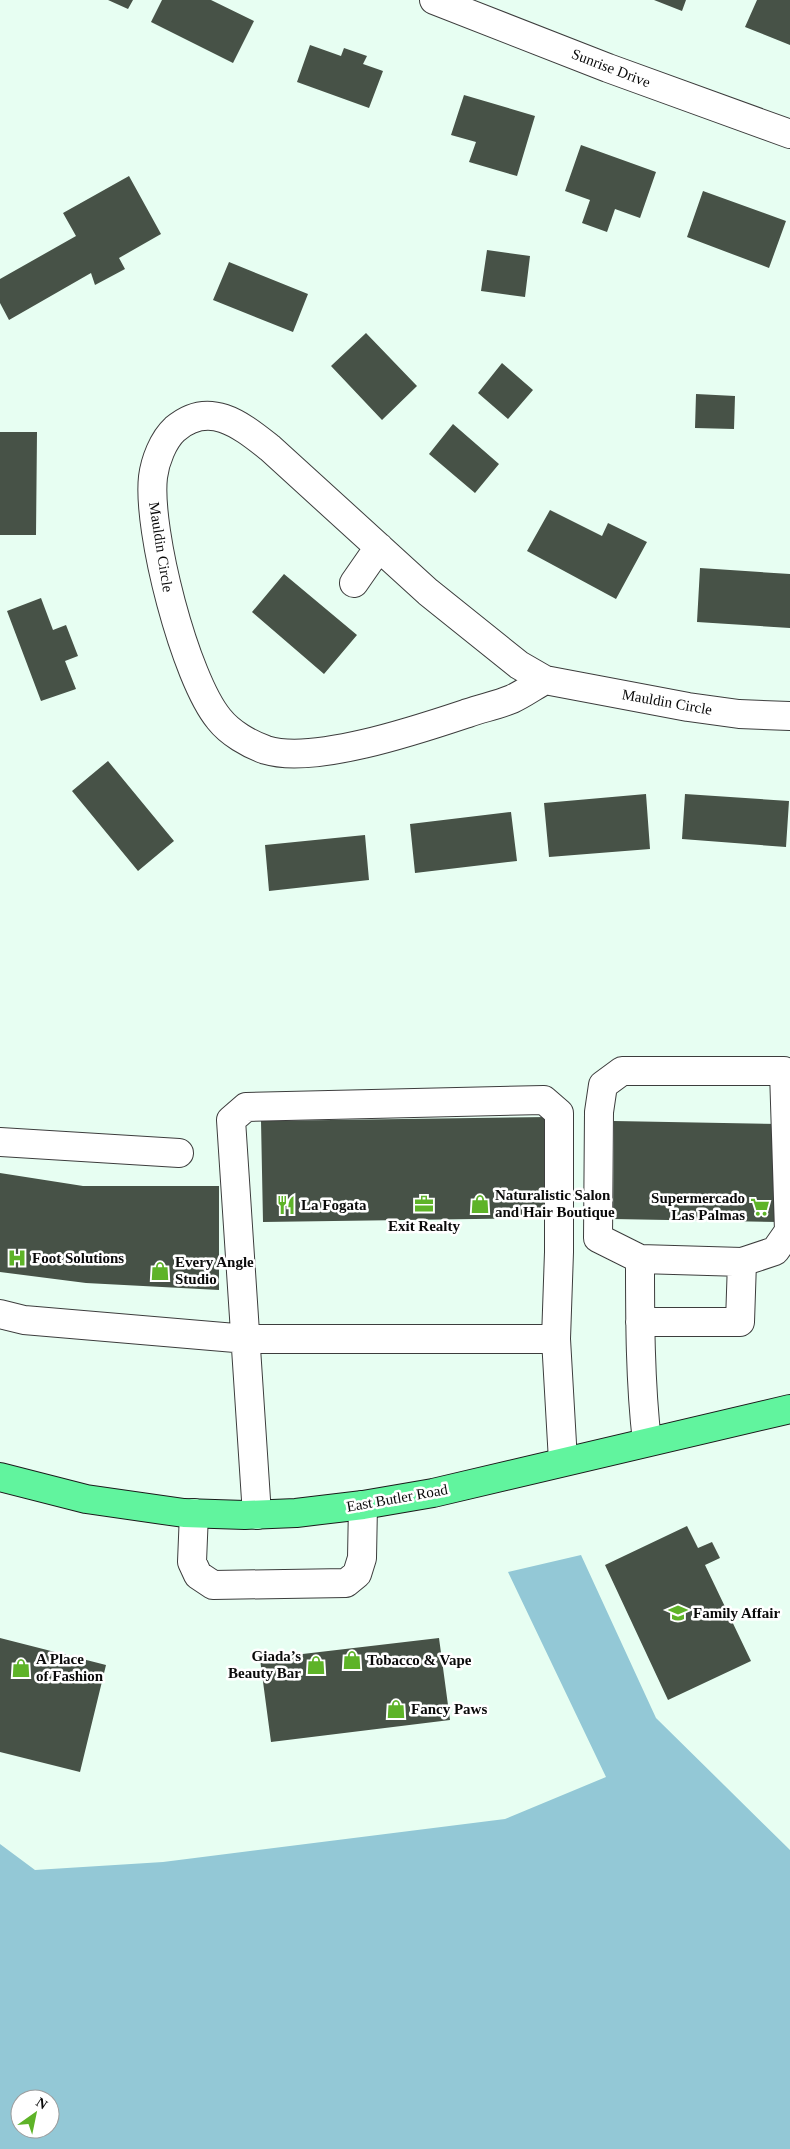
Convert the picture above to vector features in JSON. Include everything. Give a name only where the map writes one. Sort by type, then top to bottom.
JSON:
[{"type":"main road","name":"East Butler Road","points":[[0,1477],[86,1499],[194,1513],[257,1515],[296,1513],[362,1505],[434,1492],[790,1409]]},
{"type":"street","name":"Sunrise Drive","points":[[434,0],[608,68],[790,134]]},
{"type":"street","name":"Mauldin Circle","points":[[546,680],[512,698],[419,730],[333,750],[308,754],[288,754],[266,750],[246,741],[218,719],[202,695],[170,601],[156,528],[152,488],[153,475],[160,452],[174,430],[188,420],[202,416],[217,416],[232,421],[270,448],[428,592],[519,665],[546,680],[688,707],[739,714],[790,716]]},
{"type":"street","points":[[354,582],[379,547]]},
{"type":"street","points":[[622,1071],[784,1071],[789,1231],[775,1251],[742,1262],[640,1259],[598,1238],[599,1112],[603,1085],[622,1071]]},
{"type":"street","points":[[257,1515],[247,1339],[231,1120],[246,1108],[544,1100],[559,1113],[559,1252],[556,1339],[563,1461]]},
{"type":"street","points":[[0,1142],[179,1153]]},
{"type":"street","points":[[640,1259],[641,1393],[646,1442]]},
{"type":"street","points":[[640,1322],[740,1322],[742,1262]]},
{"type":"street","points":[[0,1314],[24,1320],[247,1339],[556,1339]]},
{"type":"street","points":[[194,1513],[192,1562],[198,1575],[213,1586],[346,1583],[357,1574],[362,1558],[362,1505]]},
{"type":"shaded area","points":[[581,1555],[656,1718],[790,1850],[790,2149],[0,2149],[0,1844],[35,1870],[163,1862],[505,1819],[606,1777],[508,1572]]},
{"type":"building","points":[[108,0],[133,0],[128,9]]},
{"type":"building","points":[[162,0],[211,0],[254,21],[233,63],[151,22]]},
{"type":"building","points":[[654,0],[686,0],[682,11]]},
{"type":"building","points":[[757,0],[790,0],[790,45],[745,27]]},
{"type":"building","points":[[310,45],[341,56],[344,48],[367,56],[363,64],[383,71],[369,108],[297,82]]},
{"type":"building","points":[[464,95],[535,116],[517,176],[469,162],[476,142],[451,135]]},
{"type":"building","points":[[581,145],[656,172],[640,218],[615,209],[607,232],[582,223],[590,200],[565,191]]},
{"type":"building","points":[[129,176],[161,234],[119,258],[125,269],[95,285],[91,273],[9,320],[0,303],[0,279],[76,236],[63,213]]},
{"type":"building","points":[[703,191],[786,221],[769,268],[687,237]]},
{"type":"building","points":[[487,250],[530,256],[525,297],[481,291]]},
{"type":"building","points":[[229,262],[308,294],[293,332],[213,300]]},
{"type":"building","points":[[366,333],[417,386],[382,420],[331,366]]},
{"type":"building","points":[[502,363],[533,390],[508,419],[478,393]]},
{"type":"building","points":[[696,394],[735,396],[734,429],[695,428]]},
{"type":"building","points":[[453,424],[499,464],[475,493],[429,454]]},
{"type":"building","points":[[0,432],[37,432],[36,535],[0,535]]},
{"type":"building","points":[[550,510],[602,536],[608,523],[647,542],[616,599],[527,551]]},
{"type":"building","points":[[700,568],[790,574],[790,628],[697,622]]},
{"type":"building","points":[[284,574],[357,635],[324,674],[252,612]]},
{"type":"building","points":[[41,598],[53,630],[66,625],[78,656],[65,661],[76,689],[41,701],[7,611]]},
{"type":"building","points":[[108,761],[174,841],[138,871],[72,791]]},
{"type":"building","points":[[646,794],[650,849],[549,857],[544,803]]},
{"type":"building","points":[[685,794],[789,801],[786,847],[682,839]]},
{"type":"building","points":[[511,812],[517,861],[415,873],[410,824]]},
{"type":"building","points":[[365,835],[369,880],[269,891],[265,845]]},
{"type":"building","points":[[549,1117],[551,1218],[263,1222],[261,1121]]},
{"type":"building","points":[[614,1121],[781,1124],[779,1222],[613,1219]]},
{"type":"building","points":[[0,1173],[83,1186],[219,1186],[219,1290],[86,1283],[0,1272]]},
{"type":"building","name":"Family Affair","points":[[687,1526],[698,1548],[712,1542],[720,1558],[705,1565],[751,1661],[668,1700],[605,1565]]},
{"type":"building","points":[[0,1638],[106,1665],[80,1772],[0,1752]]},
{"type":"building","points":[[439,1638],[450,1720],[271,1742],[260,1659]]},
{"type":"place","name":"Exit Realty","points":[[424,1204]]},
{"type":"place","name":"Naturalistic Salon and Hair Boutique","points":[[480,1204]]},
{"type":"place","name":"La Fogata","points":[[286,1205]]},
{"type":"place","name":"Supermercado Las Palmas","points":[[760,1207]]},
{"type":"place","name":"Foot Solutions","points":[[17,1258]]},
{"type":"place","name":"Every Angle Studio","points":[[160,1271]]},
{"type":"place","name":"Family Affair","points":[[678,1613]]},
{"type":"place","name":"Tobacco & Vape","points":[[352,1660]]},
{"type":"place","name":"Giada’s Beauty Bar","points":[[316,1665]]},
{"type":"place","name":"A Place of Fashion","points":[[21,1668]]},
{"type":"place","name":"Fancy Paws","points":[[396,1709]]}]
